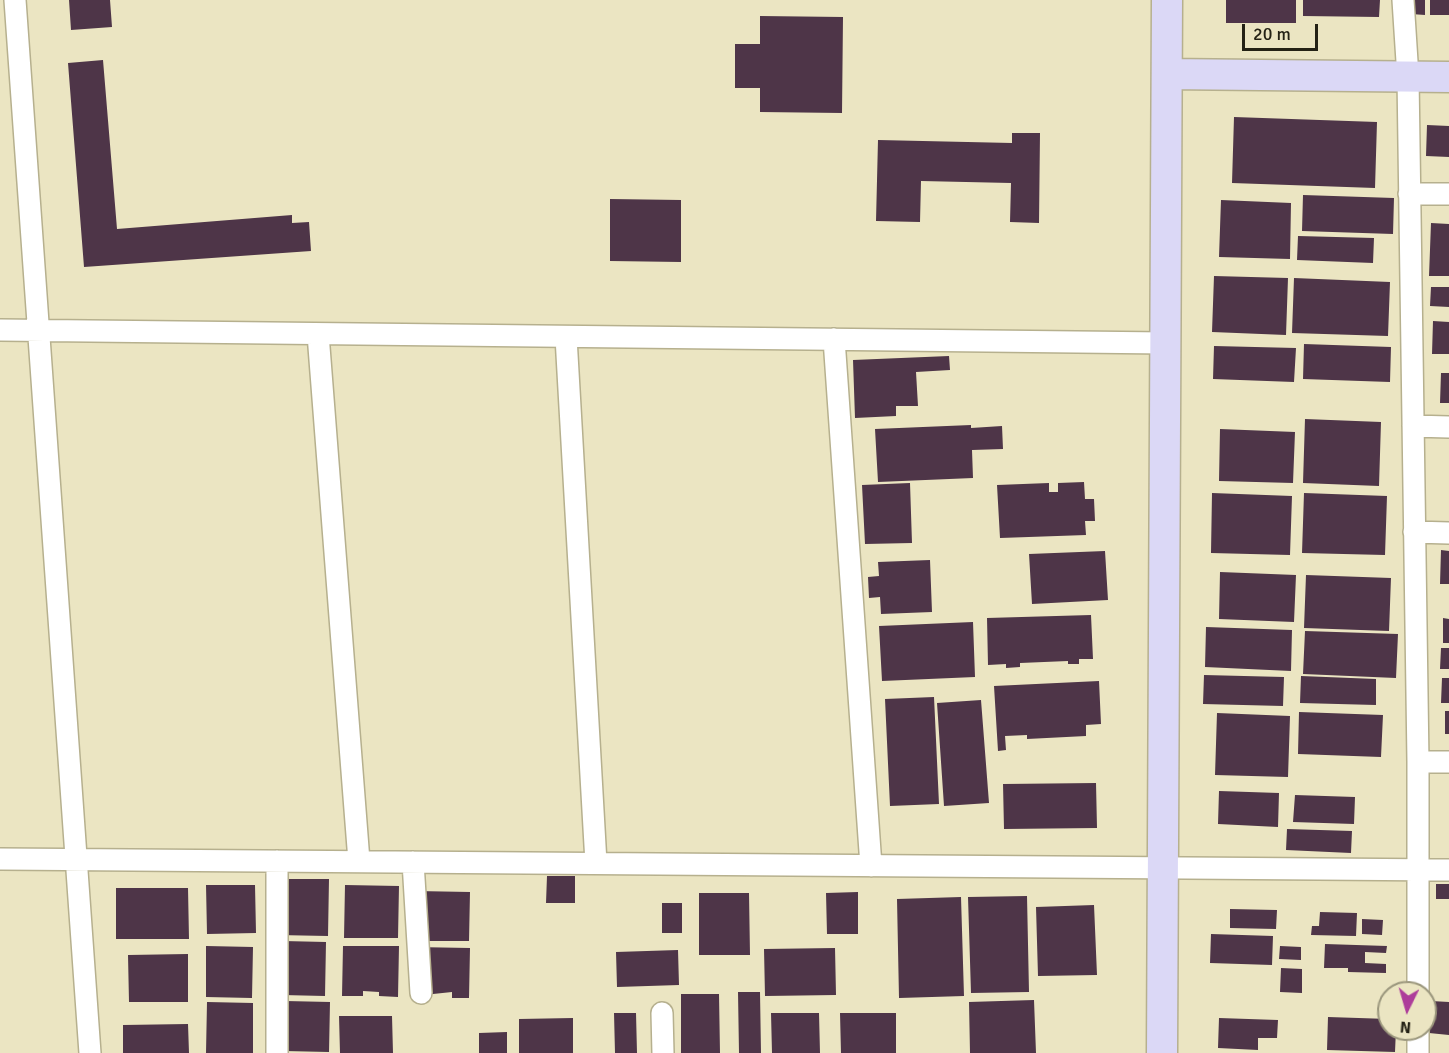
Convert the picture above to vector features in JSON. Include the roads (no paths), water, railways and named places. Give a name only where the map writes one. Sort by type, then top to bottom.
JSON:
[{"type":"street","points":[[15,0],[90,1053]]},
{"type":"street","points":[[1162,1053],[1167,0]]},
{"type":"street","points":[[1403,0],[1408,77],[1418,762],[1418,981]]},
{"type":"street","points":[[1167,74],[1449,77]]},
{"type":"street","points":[[1409,194],[1449,194]]},
{"type":"street","points":[[0,330],[1166,343]]},
{"type":"street","points":[[318,334],[359,861]]},
{"type":"street","points":[[566,337],[596,863]]},
{"type":"street","points":[[834,339],[871,866]]},
{"type":"street","points":[[1413,426],[1449,427]]},
{"type":"street","points":[[1414,532],[1449,533]]},
{"type":"street","points":[[1418,762],[1449,762]]},
{"type":"street","points":[[0,858],[1449,870]]},
{"type":"street","points":[[277,861],[277,1053]]},
{"type":"street","points":[[413,862],[421,993]]},
{"type":"street","points":[[662,1012],[663,1053]]}]
